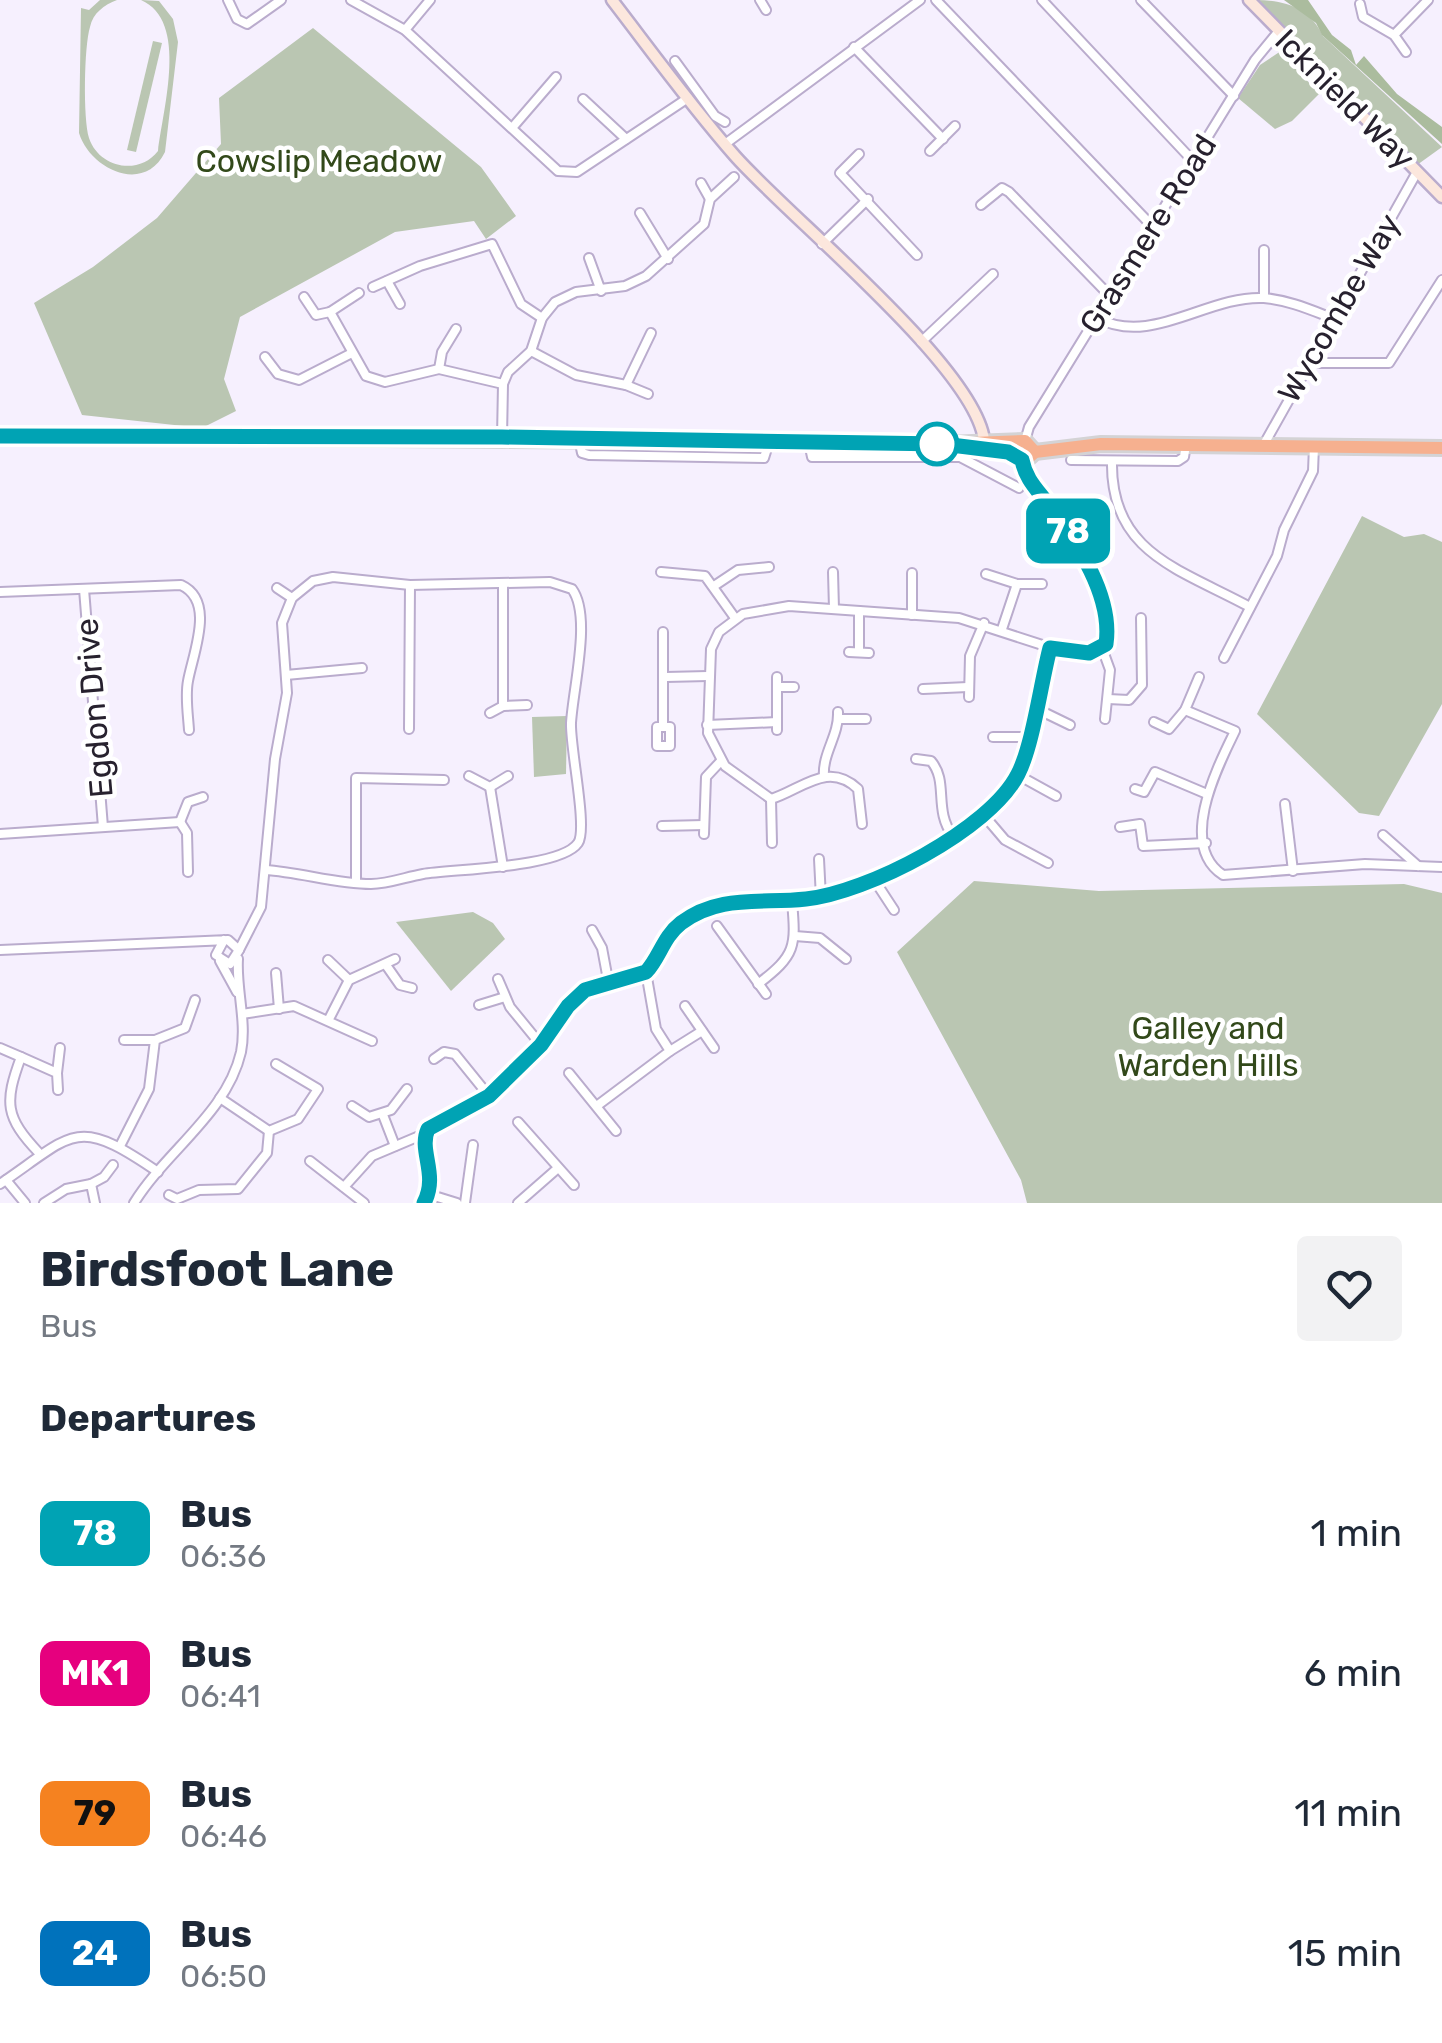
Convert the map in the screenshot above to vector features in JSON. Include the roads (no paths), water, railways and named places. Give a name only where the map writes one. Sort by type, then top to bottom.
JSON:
[{"type":"highway","points":[[0,436],[502,437],[943,444],[984,440],[1022,441],[1036,452]]},
{"type":"highway","points":[[1020,459],[1015,449],[1022,441]]},
{"type":"highway","points":[[943,444],[1020,459],[1036,452],[1090,445],[1442,448]]},
{"type":"street","points":[[228,0],[237,18],[246,24],[280,0]]},
{"type":"street","points":[[351,0],[405,30],[558,170],[577,172],[688,98]]},
{"type":"street","points":[[405,30],[430,0]]},
{"type":"street","points":[[760,0],[766,10]]},
{"type":"street","points":[[725,144],[920,0]]},
{"type":"street","points":[[936,0],[1153,227]]},
{"type":"street","points":[[1042,0],[1193,160]]},
{"type":"street","points":[[1141,0],[1234,96]]},
{"type":"street","name":"Icknield Way","points":[[1249,0],[1442,197]]},
{"type":"street","points":[[1394,35],[1428,0]]},
{"type":"street","points":[[615,1],[711,120],[725,144],[921,342],[974,407],[984,440]]},
{"type":"street","points":[[1360,4],[1363,17],[1394,35],[1406,52]]},
{"type":"street","name":"Grasmere Road","points":[[1022,441],[1193,160],[1278,32]]},
{"type":"street","points":[[854,47],[942,139]]},
{"type":"street","points":[[675,61],[688,98],[711,120],[726,122]]},
{"type":"street","points":[[512,128],[556,77]]},
{"type":"street","points":[[583,99],[626,138]]},
{"type":"street","points":[[930,150],[955,126]]},
{"type":"street","points":[[859,154],[840,172],[917,255]]},
{"type":"street","name":"Wycombe Way","points":[[1263,446],[1417,172]]},
{"type":"street","points":[[502,437],[503,384],[508,372],[532,352],[542,318],[564,296],[625,286],[668,258],[704,224],[710,199],[734,177]]},
{"type":"street","points":[[701,183],[710,199]]},
{"type":"street","points":[[981,205],[1002,188],[1009,192],[1110,296]]},
{"type":"street","points":[[822,244],[868,200]]},
{"type":"street","points":[[640,213],[668,258]]},
{"type":"street","points":[[373,287],[492,244],[522,304],[542,318]]},
{"type":"street","points":[[1264,250],[1264,298]]},
{"type":"street","points":[[589,258],[601,291]]},
{"type":"street","points":[[921,342],[993,274]]},
{"type":"street","points":[[1311,358],[1318,363],[1389,362],[1442,280]]},
{"type":"street","points":[[387,281],[400,304]]},
{"type":"street","points":[[304,296],[316,315],[330,312],[359,293]]},
{"type":"street","points":[[1097,318],[1133,329],[1215,304],[1264,298],[1332,318]]},
{"type":"street","points":[[330,312],[350,354],[366,376],[385,382],[439,369],[503,384]]},
{"type":"street","points":[[439,369],[442,352],[456,329]]},
{"type":"street","points":[[626,386],[651,333]]},
{"type":"street","points":[[532,352],[576,375],[648,394]]},
{"type":"street","points":[[265,356],[278,374],[299,380],[350,354]]},
{"type":"street","points":[[579,439],[582,453],[589,455],[764,458],[769,442]]},
{"type":"street","points":[[712,441],[712,457]]},
{"type":"street","points":[[809,442],[812,456],[960,457],[1004,474],[1019,488]]},
{"type":"street","points":[[1071,460],[1178,461],[1184,458],[1186,445]]},
{"type":"street","points":[[1224,658],[1313,470],[1314,446]]},
{"type":"street","points":[[1020,459],[1029,482],[1070,534],[1092,576],[1107,632],[1102,648],[1109,662],[1105,719]]},
{"type":"street","points":[[1112,461],[1113,498],[1136,542],[1250,607]]},
{"type":"street","points":[[714,586],[738,570],[770,566]]},
{"type":"street","points":[[661,572],[697,573],[714,586],[735,618]]},
{"type":"street","points":[[833,572],[834,610]]},
{"type":"street","points":[[912,573],[912,615]]},
{"type":"street","points":[[986,574],[1017,584],[1042,584]]},
{"type":"street","points":[[134,1203],[220,1098],[242,1048],[239,953],[261,907],[286,674],[282,623],[292,598],[314,581],[334,576],[410,585],[561,584],[572,589],[581,605],[571,724],[572,768],[583,823],[578,843],[569,850],[502,867],[356,883],[265,870]]},
{"type":"street","points":[[502,583],[503,706]]},
{"type":"street","points":[[1002,629],[1017,584]]},
{"type":"street","points":[[0,592],[181,585],[196,596],[196,654],[187,687],[189,730]]},
{"type":"street","points":[[409,729],[410,585]]},
{"type":"street","points":[[277,588],[292,598]]},
{"type":"street","name":"Egdon Drive","points":[[84,589],[103,827]]},
{"type":"street","points":[[771,799],[721,761],[707,724],[708,676],[714,641],[735,618],[776,606],[912,615],[984,623],[1076,654],[1102,648]]},
{"type":"street","points":[[859,611],[859,651]]},
{"type":"street","points":[[1108,700],[1129,700],[1139,692],[1146,630],[1141,618]]},
{"type":"street","points":[[923,689],[969,692],[970,656],[984,623]]},
{"type":"street","points":[[663,632],[664,727]]},
{"type":"street","points":[[670,1052],[656,1029],[646,972],[673,930],[701,911],[737,900],[821,898],[875,880],[953,836],[982,813],[1018,775],[1050,648]]},
{"type":"street","points":[[286,674],[362,668]]},
{"type":"street","points":[[666,677],[708,676]]},
{"type":"street","points":[[1154,722],[1169,729],[1185,710],[1199,677]]},
{"type":"street","points":[[707,724],[777,726],[777,682],[794,687]]},
{"type":"street","points":[[490,712],[503,706],[527,704]]},
{"type":"street","points":[[1034,708],[1070,724]]},
{"type":"street","points":[[1185,710],[1235,730],[1202,806],[1207,859],[1223,875],[1365,864],[1442,867]]},
{"type":"street","points":[[824,777],[823,762],[839,716],[866,719]]},
{"type":"street","points":[[993,736],[1028,738]]},
{"type":"street","points":[[916,759],[932,761],[938,771],[940,816],[953,836]]},
{"type":"street","points":[[662,826],[704,830],[706,777],[721,761]]},
{"type":"street","points":[[1136,789],[1144,792],[1155,772],[1207,794]]},
{"type":"street","points":[[1018,775],[1052,791]]},
{"type":"street","points":[[469,776],[490,787]]},
{"type":"street","points":[[490,787],[508,776]]},
{"type":"street","points":[[771,799],[801,782],[824,777],[851,782],[862,798],[858,811],[862,824]]},
{"type":"street","points":[[342,778],[444,780]]},
{"type":"street","points":[[356,778],[356,883]]},
{"type":"street","points":[[490,787],[502,867]]},
{"type":"street","points":[[180,822],[188,802],[203,796]]},
{"type":"street","points":[[771,799],[767,832],[772,843]]},
{"type":"street","points":[[1285,804],[1293,871]]},
{"type":"street","points":[[982,813],[1004,840],[1048,863]]},
{"type":"street","points":[[0,834],[180,822]]},
{"type":"street","points":[[180,822],[187,833],[188,872]]},
{"type":"street","points":[[1120,826],[1140,824],[1143,846],[1206,843]]},
{"type":"street","points":[[1383,835],[1418,866]]},
{"type":"street","points":[[1037,856],[1042,846]]},
{"type":"street","points":[[819,859],[821,898]]},
{"type":"street","points":[[808,876],[820,875]]},
{"type":"street","points":[[875,880],[892,897],[894,910]]},
{"type":"street","points":[[758,984],[789,958],[796,936],[792,901]]},
{"type":"street","points":[[717,926],[766,994]]},
{"type":"street","points":[[592,930],[602,948],[608,980]]},
{"type":"street","points":[[238,996],[219,959],[218,946],[246,932]]},
{"type":"street","points":[[796,936],[820,938],[846,959]]},
{"type":"street","points":[[0,950],[226,940],[239,953]]},
{"type":"street","points":[[196,942],[230,964],[239,953]]},
{"type":"street","points":[[330,1019],[349,980],[395,959]]},
{"type":"street","points":[[328,960],[349,980]]},
{"type":"street","points":[[386,965],[400,985],[412,988]]},
{"type":"street","points":[[344,1187],[372,1156],[424,1134],[489,1096],[541,1045],[568,1006],[585,990],[608,980],[646,972]]},
{"type":"street","points":[[276,973],[279,1008]]},
{"type":"street","points":[[498,978],[523,1028],[541,1045]]},
{"type":"street","points":[[478,1005],[505,998]]},
{"type":"street","points":[[124,1040],[155,1040],[185,1028],[195,1000]]},
{"type":"street","points":[[242,1014],[294,1006],[372,1041]]},
{"type":"street","points":[[685,1006],[714,1048]]},
{"type":"street","points":[[598,1105],[702,1031]]},
{"type":"street","points":[[120,1146],[149,1089],[155,1040]]},
{"type":"street","points":[[453,1053],[458,1040]]},
{"type":"street","points":[[0,1048],[57,1073]]},
{"type":"street","points":[[58,1090],[60,1048]]},
{"type":"street","points":[[434,1058],[444,1052],[453,1053],[489,1096]]},
{"type":"street","points":[[20,1057],[9,1089],[10,1110],[16,1128],[39,1153]]},
{"type":"street","points":[[269,1131],[298,1119],[318,1089],[276,1064]]},
{"type":"street","points":[[569,1073],[616,1130]]},
{"type":"street","points":[[352,1106],[369,1117],[383,1115],[408,1089]]},
{"type":"street","points":[[220,1098],[269,1131]]},
{"type":"street","points":[[383,1115],[395,1146]]},
{"type":"street","points":[[518,1122],[574,1185]]},
{"type":"street","points":[[169,1195],[177,1200],[199,1190],[238,1188],[267,1153],[269,1131]]},
{"type":"street","points":[[424,1134],[432,1171],[426,1199],[457,1203]]},
{"type":"street","points":[[25,1203],[3,1182],[39,1153],[70,1136],[98,1136],[158,1172]]},
{"type":"street","points":[[461,1152],[473,1149],[465,1203]]},
{"type":"street","points":[[310,1161],[364,1203]]},
{"type":"street","points":[[44,1203],[66,1189],[91,1184],[113,1166]]},
{"type":"street","points":[[518,1203],[558,1168]]},
{"type":"street","points":[[91,1184],[95,1203]]},
{"type":"street","points":[[238,1188],[241,1203]]},
{"type":"park label","name":"Cowslip Meadow","points":[[319,161]]},
{"type":"park label","name":"Galley and Warden Hills","points":[[1208,1046]]}]
